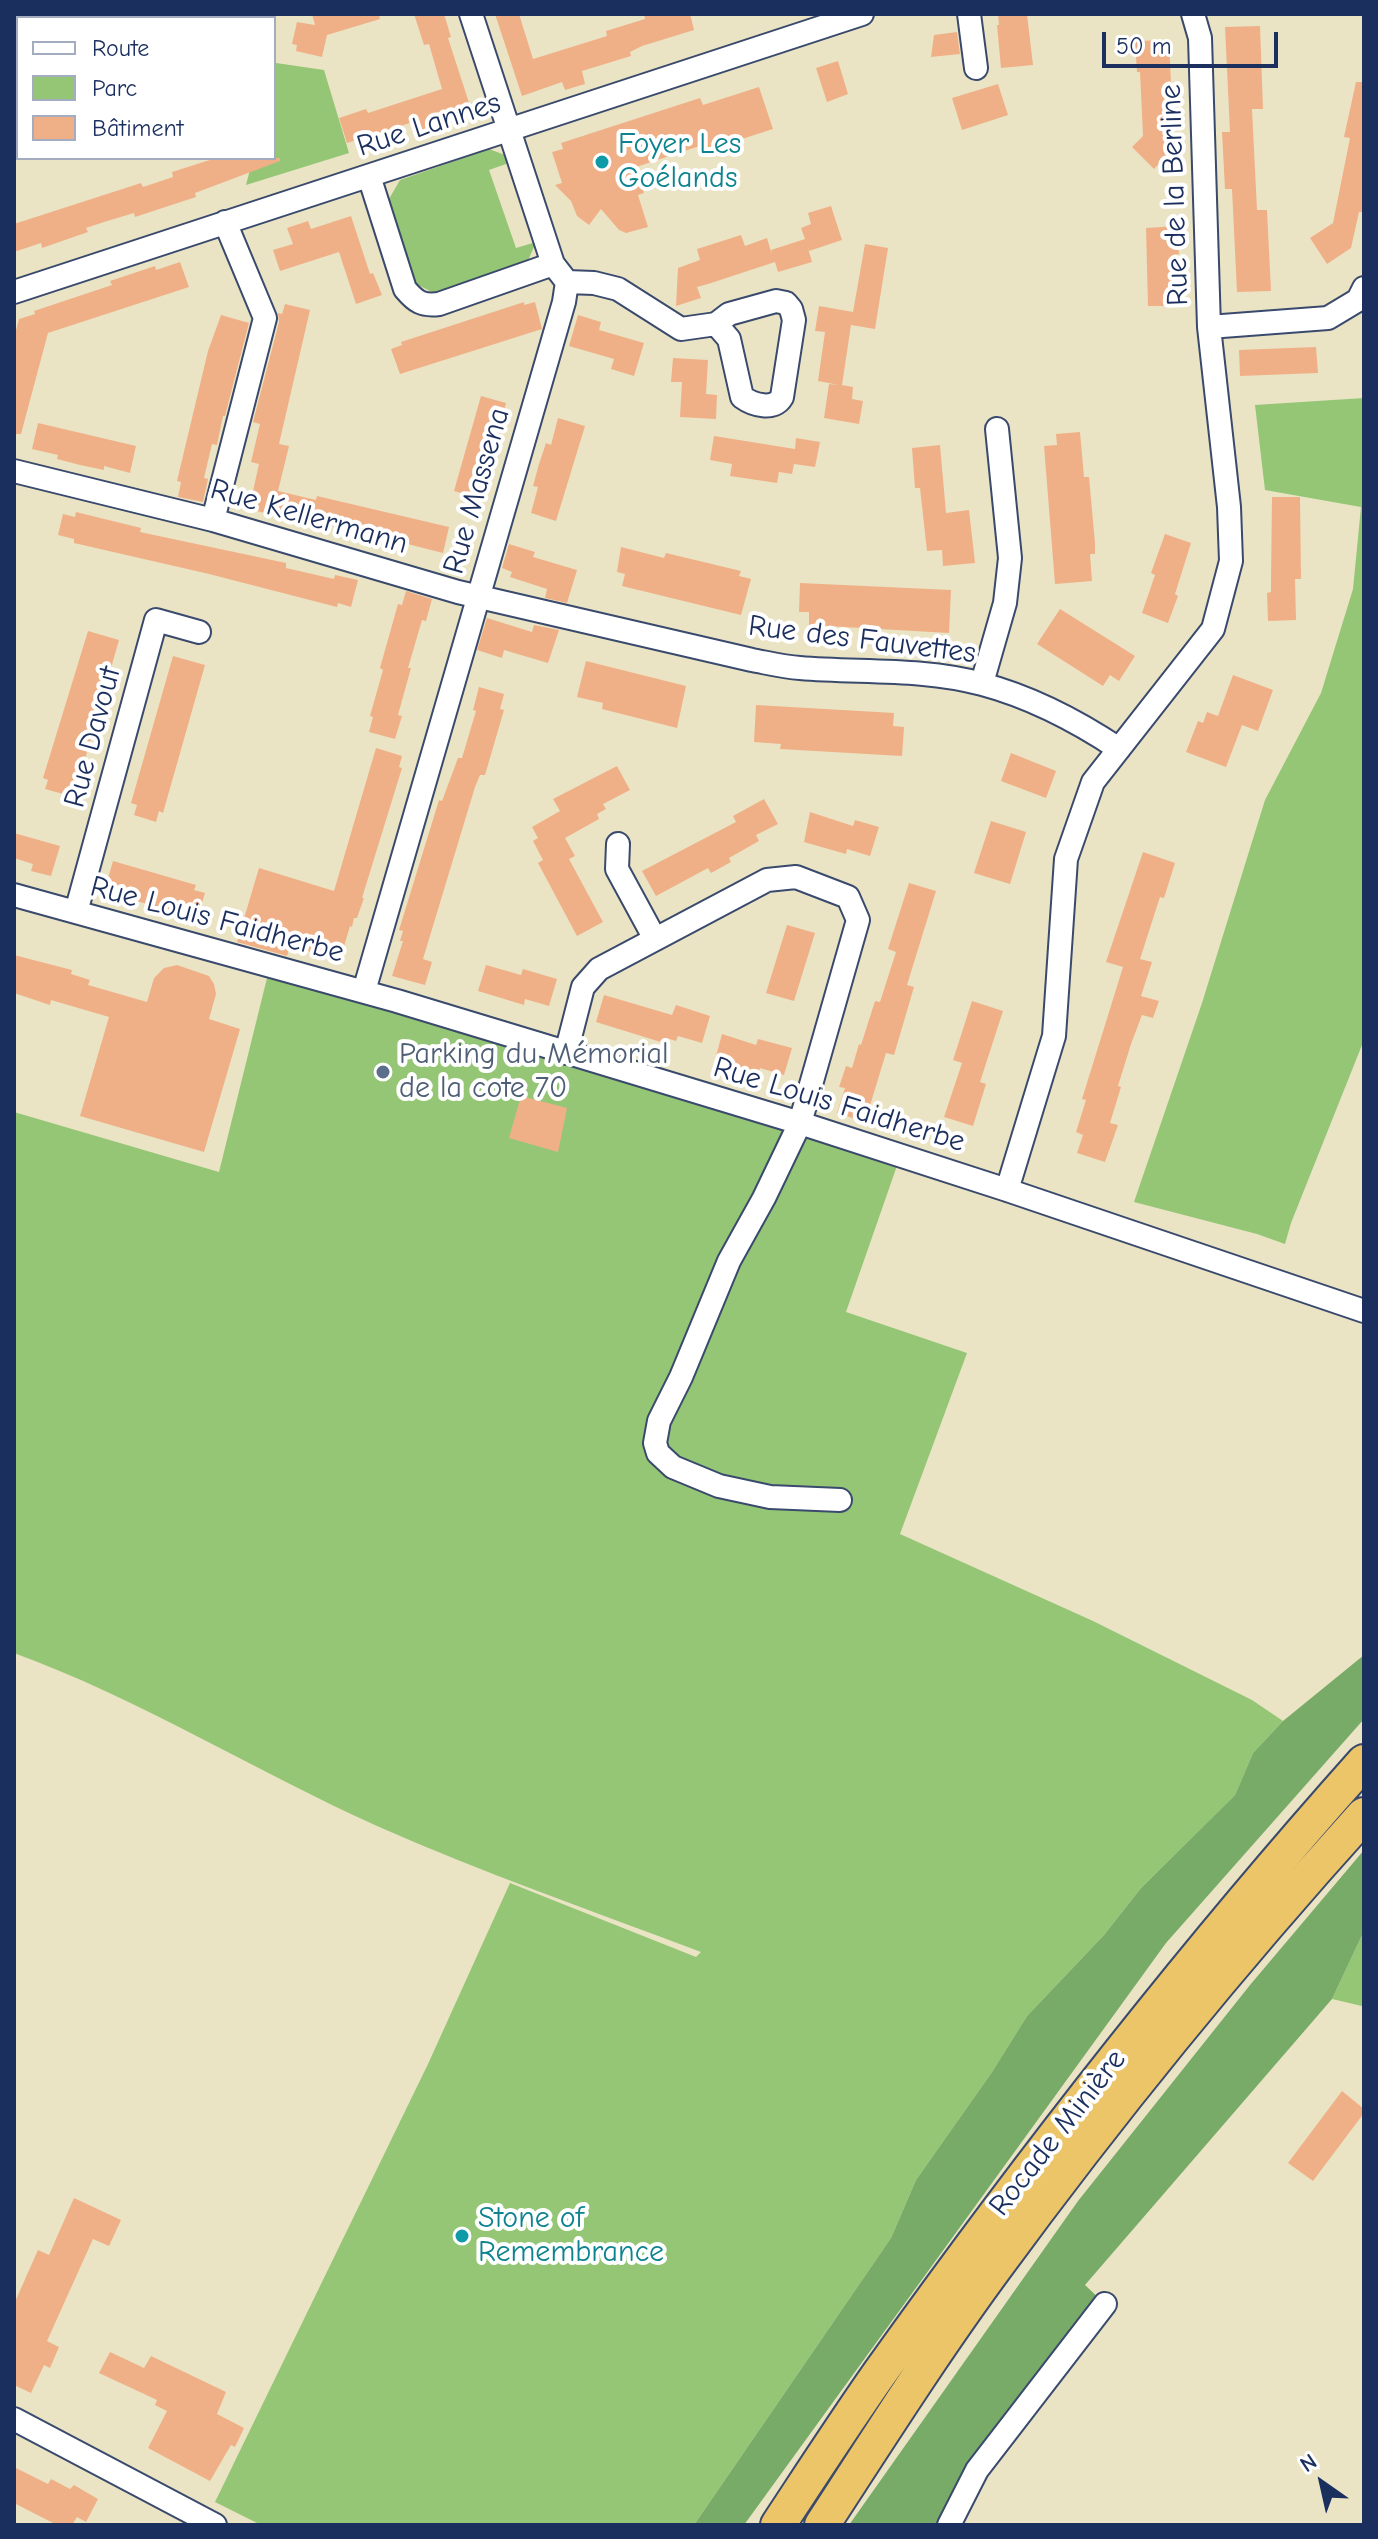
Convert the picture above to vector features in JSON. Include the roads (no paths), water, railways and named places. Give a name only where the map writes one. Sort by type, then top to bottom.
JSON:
[{"type":"highway","name":"Rocade Minière","points":[[778,2525],[877,2377],[1034,2161],[1228,1920],[1364,1762]]},
{"type":"highway","name":"Rocade Minière","points":[[822,2525],[994,2269],[1195,2011],[1364,1815]]},
{"type":"street","points":[[471,14],[553,264],[567,282],[594,283],[618,289],[681,329],[716,324],[729,314],[776,301],[786,303],[791,309],[793,327],[782,397],[778,404],[772,406],[742,397],[729,339],[716,324]]},
{"type":"street","name":"Rue Lannes","points":[[14,292],[862,14]]},
{"type":"street","points":[[969,14],[976,68]]},
{"type":"street","name":"Rue de la Berline","points":[[1007,1190],[1054,1036],[1066,859],[1093,782],[1213,629],[1231,561],[1229,507],[1209,327],[1200,38],[1193,14]]},
{"type":"street","points":[[369,176],[405,289],[424,306],[439,304],[553,264]]},
{"type":"street","points":[[213,520],[265,318],[225,222]]},
{"type":"street","name":"Rue Massena","points":[[364,991],[560,317],[567,282]]},
{"type":"street","points":[[1209,327],[1328,318],[1358,300],[1364,288]]},
{"type":"street","points":[[982,683],[1005,603],[1010,558],[997,429]]},
{"type":"street","name":"Rue Kellermann","points":[[14,471],[213,520],[477,596],[586,621]]},
{"type":"street","name":"Rue Davout","points":[[76,912],[156,620],[199,632]]},
{"type":"street","name":"Rue des Fauvettes","points":[[586,621],[797,668],[927,674],[982,683],[1039,704],[1088,727],[1119,749]]},
{"type":"street","points":[[618,844],[617,869],[655,939]]},
{"type":"street","points":[[566,1053],[583,987],[599,969],[767,880],[796,877],[848,897],[858,920],[800,1123],[729,1261],[681,1377],[659,1421],[655,1443],[658,1453],[673,1467],[719,1486],[770,1497],[840,1500]]},
{"type":"street","name":"Rue Louis Faidherbe","points":[[14,895],[364,991],[800,1123],[1364,1311]]},
{"type":"street","points":[[949,2525],[977,2470],[1105,2304]]},
{"type":"street","points":[[14,2419],[215,2525]]},
{"type":"place","name":"Foyer Les Goélands","points":[[602,162]]},
{"type":"place","name":"Parking du Mémorial de la cote 70","points":[[383,1072]]},
{"type":"place","name":"Stone of Remembrance","points":[[462,2236]]}]
